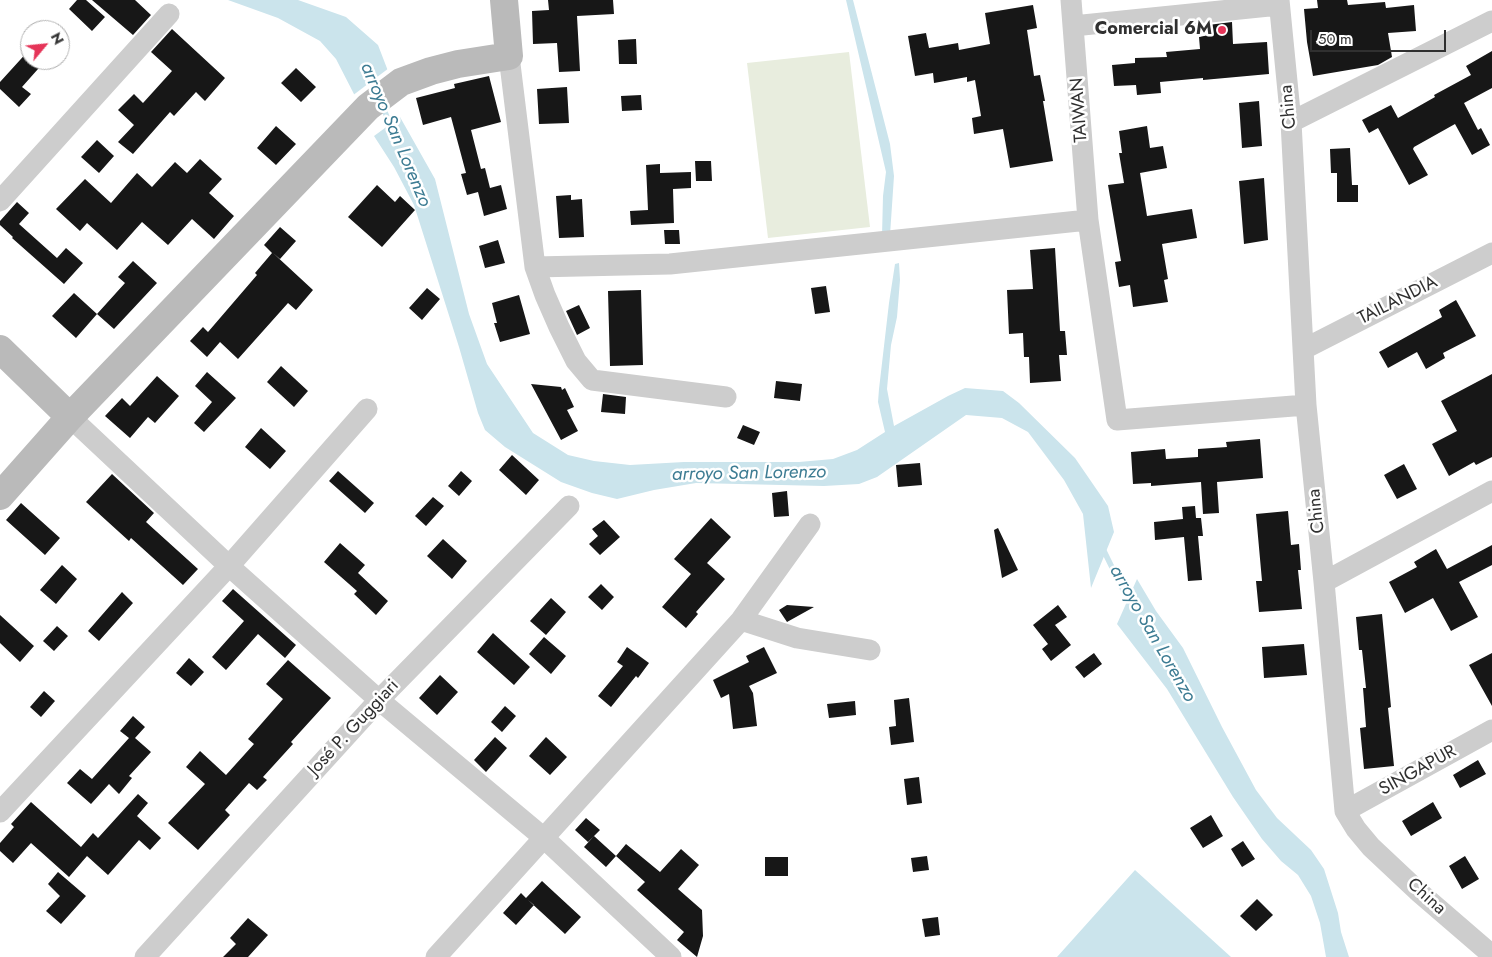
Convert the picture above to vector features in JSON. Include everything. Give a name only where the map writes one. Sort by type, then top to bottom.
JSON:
[{"type":"street","points":[[504,0],[535,267],[559,327],[576,361],[592,380],[726,397]]},
{"type":"street","name":"TAIWAN","points":[[1071,0],[1088,220],[1118,420],[1306,405]]},
{"type":"street","points":[[1073,26],[1279,3]]},
{"type":"street","name":"China","points":[[1279,3],[1291,122],[1306,405],[1345,811],[1356,830],[1371,847],[1420,893],[1492,955]]},
{"type":"street","points":[[0,201],[169,14]]},
{"type":"street","points":[[1291,122],[1492,21]]},
{"type":"street","points":[[0,496],[70,417],[368,107],[401,82],[431,71],[458,64],[509,56]]},
{"type":"street","points":[[535,267],[670,264],[1088,220]]},
{"type":"street","name":"TAILANDIA","points":[[1304,349],[1492,253]]},
{"type":"street","points":[[0,349],[229,566],[379,700],[544,838],[671,957]]},
{"type":"street","points":[[0,812],[229,566],[367,409]]},
{"type":"street","points":[[1324,582],[1492,491]]},
{"type":"street","name":"José P. Guggiari","points":[[145,957],[379,700],[568,506]]},
{"type":"street","points":[[436,957],[741,620],[810,524]]},
{"type":"street","points":[[741,620],[797,638],[870,650]]},
{"type":"street","name":"SINGAPUR","points":[[1345,811],[1492,730]]},
{"type":"shaded area","points":[[849,52],[870,227],[768,238],[747,63]]},
{"type":"water","points":[[228,0],[298,0],[346,17],[378,45],[388,71],[356,98],[336,59],[320,41],[278,18]]},
{"type":"water","points":[[846,0],[853,0],[890,144],[894,176],[890,235],[882,236],[886,172]]},
{"type":"water","points":[[400,117],[435,179],[469,314],[487,364],[533,433],[568,455],[594,461],[630,465],[684,462],[799,462],[833,459],[857,450],[885,432],[878,402],[879,389],[895,264],[899,263],[900,280],[897,317],[891,345],[887,389],[894,426],[965,388],[1003,391],[1019,403],[1075,458],[1108,506],[1114,532],[1091,588],[1083,514],[1064,480],[1028,432],[1002,418],[966,415],[877,477],[859,484],[824,486],[696,483],[617,499],[592,493],[561,482],[505,447],[485,430],[478,413],[414,205],[394,167],[374,136]]},
{"type":"water","points":[[1137,579],[1156,611],[1183,648],[1256,790],[1277,818],[1311,850],[1324,869],[1349,957],[1326,957],[1320,923],[1311,896],[1298,875],[1281,861],[1262,839],[1233,797],[1167,689],[1117,624]]},
{"type":"water","points":[[1135,870],[1231,957],[1057,957]]},
{"type":"pier","points":[[389,68],[390,73],[358,100],[355,100],[352,96]]},
{"type":"building","points":[[77,0],[86,0],[105,17],[92,31],[69,9]]},
{"type":"building","points":[[92,0],[135,0],[151,15],[133,35]]},
{"type":"building","points":[[548,0],[613,0],[614,14],[577,16],[580,71],[559,72],[557,43],[533,44],[532,11],[549,10]]},
{"type":"building","points":[[1317,0],[1347,0],[1348,5],[1385,2],[1386,8],[1414,5],[1416,31],[1388,33],[1392,57],[1378,65],[1313,76],[1304,9],[1318,8]]},
{"type":"building","points":[[1033,5],[1037,28],[1027,30],[1034,76],[1040,75],[1053,161],[1010,168],[1003,129],[974,134],[972,118],[981,116],[975,80],[967,82],[967,77],[934,83],[933,73],[915,76],[908,36],[926,33],[929,48],[958,43],[959,50],[990,44],[985,13]]},
{"type":"building","points":[[1232,22],[1233,44],[1267,42],[1269,74],[1160,82],[1161,93],[1137,95],[1136,85],[1114,86],[1112,65],[1135,63],[1135,58],[1167,57],[1166,52],[1200,49],[1199,37],[1209,35],[1208,25]]},
{"type":"building","points":[[172,29],[225,78],[205,101],[196,92],[174,116],[170,112],[133,154],[118,142],[134,125],[118,110],[134,94],[143,103],[172,71],[151,52]]},
{"type":"building","points":[[636,39],[637,64],[619,64],[618,40]]},
{"type":"building","points":[[1492,51],[1492,88],[1464,103],[1478,130],[1481,128],[1490,145],[1472,155],[1455,124],[1414,147],[1413,149],[1428,175],[1409,185],[1378,128],[1369,133],[1362,120],[1391,105],[1398,118],[1435,97],[1434,95],[1471,75],[1466,66]]},
{"type":"building","points":[[20,60],[20,70],[37,70],[22,87],[31,94],[19,107],[0,89],[0,82]]},
{"type":"building","points":[[296,68],[316,87],[301,102],[281,83]]},
{"type":"building","points":[[489,76],[501,122],[471,130],[481,169],[485,168],[490,188],[501,185],[507,209],[484,216],[478,192],[467,195],[461,174],[466,173],[451,117],[423,125],[416,98],[455,88],[454,84]]},
{"type":"building","points":[[567,87],[569,123],[539,124],[537,89]]},
{"type":"building","points":[[641,95],[642,110],[622,111],[621,96]]},
{"type":"building","points":[[1259,101],[1262,146],[1242,148],[1239,103]]},
{"type":"building","points":[[276,126],[296,144],[276,165],[257,148]]},
{"type":"building","points":[[1147,126],[1150,148],[1163,146],[1167,168],[1140,173],[1147,216],[1192,209],[1197,238],[1162,244],[1168,279],[1164,280],[1168,302],[1133,307],[1130,285],[1119,287],[1115,262],[1121,261],[1108,185],[1124,183],[1119,153],[1122,153],[1119,131]]},
{"type":"building","points":[[97,140],[114,156],[99,173],[81,157]]},
{"type":"building","points":[[1350,148],[1352,185],[1358,185],[1358,202],[1337,202],[1337,173],[1331,173],[1330,149]]},
{"type":"building","points":[[200,159],[222,179],[209,193],[234,216],[214,239],[192,219],[168,245],[142,222],[117,250],[87,223],[80,231],[56,209],[85,179],[111,203],[137,173],[152,187],[175,162],[187,173]]},
{"type":"building","points":[[695,161],[711,161],[712,181],[696,181]]},
{"type":"building","points":[[660,164],[660,173],[691,172],[691,188],[673,189],[674,223],[631,225],[630,211],[648,210],[646,165]]},
{"type":"building","points":[[1264,178],[1268,240],[1244,244],[1239,181]]},
{"type":"building","points":[[377,185],[395,202],[400,196],[415,210],[382,247],[348,217]]},
{"type":"building","points":[[571,195],[571,200],[582,199],[584,237],[559,238],[556,196]]},
{"type":"building","points":[[17,202],[29,213],[19,224],[57,258],[66,248],[83,263],[64,284],[0,225],[0,221]]},
{"type":"building","points":[[280,227],[296,241],[280,259],[273,253],[313,290],[296,310],[288,303],[238,359],[220,342],[207,357],[190,341],[203,327],[208,332],[257,275],[255,273],[272,253],[264,245]]},
{"type":"building","points":[[664,230],[679,230],[680,244],[665,244]]},
{"type":"building","points":[[498,240],[505,263],[485,268],[479,246]]},
{"type":"building","points":[[1055,248],[1060,331],[1065,331],[1067,355],[1059,355],[1061,381],[1030,383],[1029,357],[1024,357],[1023,333],[1009,334],[1007,290],[1033,289],[1030,250]]},
{"type":"building","points":[[133,261],[157,283],[114,329],[97,314],[125,283],[118,277]]},
{"type":"building","points":[[826,286],[830,312],[815,314],[811,288]]},
{"type":"building","points":[[427,288],[440,299],[422,320],[409,308]]},
{"type":"building","points":[[641,290],[643,365],[610,366],[608,291]]},
{"type":"building","points":[[74,293],[97,314],[76,338],[52,316]]},
{"type":"building","points":[[519,295],[530,334],[500,342],[494,323],[497,323],[492,303]]},
{"type":"building","points":[[1456,300],[1476,336],[1443,353],[1445,358],[1426,369],[1417,352],[1388,368],[1379,352],[1442,317],[1439,310]]},
{"type":"building","points":[[579,305],[590,328],[577,335],[566,311]]},
{"type":"building","points":[[281,366],[308,391],[294,407],[267,382]]},
{"type":"building","points":[[207,372],[236,398],[204,432],[194,423],[212,402],[195,386]]},
{"type":"building","points":[[1492,374],[1492,457],[1476,465],[1474,462],[1449,476],[1432,444],[1457,431],[1441,401]]},
{"type":"building","points":[[157,376],[179,396],[155,423],[148,417],[130,438],[105,416],[122,398],[130,406]]},
{"type":"building","points":[[776,381],[802,384],[800,401],[774,398]]},
{"type":"building","points":[[531,384],[561,387],[562,390],[565,388],[574,407],[567,410],[578,431],[561,440]]},
{"type":"building","points":[[603,394],[626,397],[625,414],[601,412]]},
{"type":"building","points":[[743,425],[760,432],[754,445],[737,438]]},
{"type":"building","points":[[261,428],[286,451],[270,469],[245,447]]},
{"type":"building","points":[[1260,439],[1263,478],[1217,482],[1219,513],[1203,514],[1201,482],[1151,486],[1151,483],[1133,484],[1131,452],[1165,449],[1166,459],[1198,457],[1198,449],[1227,447],[1226,442]]},
{"type":"building","points":[[512,455],[539,480],[526,495],[499,470]]},
{"type":"building","points":[[920,463],[922,485],[898,487],[896,465]]},
{"type":"building","points":[[1404,464],[1417,489],[1397,499],[1384,475]]},
{"type":"building","points":[[338,471],[374,503],[365,513],[329,481]]},
{"type":"building","points":[[461,471],[472,481],[459,496],[448,486]]},
{"type":"building","points":[[112,474],[154,513],[146,522],[198,569],[183,585],[131,538],[129,541],[86,502]]},
{"type":"building","points":[[787,491],[789,516],[774,517],[772,493]]},
{"type":"building","points":[[433,497],[444,506],[426,526],[415,516]]},
{"type":"building","points":[[21,503],[60,538],[45,555],[6,520]]},
{"type":"building","points":[[1195,506],[1196,518],[1201,518],[1203,536],[1198,536],[1202,580],[1188,581],[1184,537],[1155,540],[1154,522],[1183,519],[1182,507]]},
{"type":"building","points":[[1288,511],[1291,545],[1299,544],[1301,570],[1298,570],[1302,609],[1259,612],[1256,581],[1262,581],[1256,514]]},
{"type":"building","points":[[711,518],[731,537],[707,563],[725,579],[696,612],[698,614],[686,628],[662,607],[691,574],[674,559]]},
{"type":"building","points":[[604,520],[620,537],[600,555],[589,544],[598,536],[592,529]]},
{"type":"building","points":[[998,528],[1018,570],[1002,578],[994,530]]},
{"type":"building","points":[[443,539],[467,561],[452,579],[427,556]]},
{"type":"building","points":[[340,543],[365,565],[358,573],[388,601],[376,615],[354,594],[357,591],[324,562]]},
{"type":"building","points":[[1492,545],[1492,565],[1459,582],[1478,617],[1451,631],[1433,598],[1405,613],[1389,582],[1417,567],[1414,562],[1436,549],[1447,569]]},
{"type":"building","points":[[62,565],[77,579],[56,604],[40,590]]},
{"type":"building","points":[[601,584],[614,597],[602,610],[588,597]]},
{"type":"building","points":[[233,589],[296,645],[285,658],[258,634],[226,670],[212,657],[244,621],[222,601]]},
{"type":"building","points":[[122,592],[133,603],[99,641],[88,631]]},
{"type":"building","points":[[551,598],[566,612],[546,635],[530,621]]},
{"type":"building","points":[[787,605],[814,607],[787,622],[779,610]]},
{"type":"building","points":[[1058,605],[1067,617],[1055,625],[1071,645],[1051,661],[1042,649],[1048,644],[1033,625]]},
{"type":"building","points":[[1382,614],[1391,707],[1388,708],[1394,766],[1364,769],[1360,728],[1366,727],[1363,688],[1366,688],[1362,650],[1359,650],[1356,617]]},
{"type":"building","points":[[0,615],[34,646],[20,662],[0,643]]},
{"type":"building","points":[[57,626],[68,636],[54,651],[43,641]]},
{"type":"building","points":[[493,633],[530,667],[514,685],[477,652]]},
{"type":"building","points":[[544,637],[566,656],[551,674],[529,654]]},
{"type":"building","points":[[1304,644],[1307,675],[1264,678],[1262,647]]},
{"type":"building","points":[[627,647],[649,663],[611,707],[598,696],[623,666],[617,662]]},
{"type":"building","points":[[764,647],[777,673],[749,686],[753,693],[757,726],[733,729],[729,694],[721,698],[713,680],[749,662],[746,656]]},
{"type":"building","points":[[1094,653],[1102,664],[1084,678],[1075,667]]},
{"type":"building","points":[[1492,653],[1492,706],[1469,665]]},
{"type":"building","points":[[189,658],[204,672],[191,686],[176,673]]},
{"type":"building","points":[[288,660],[331,698],[291,742],[293,744],[263,777],[267,780],[257,790],[249,783],[225,810],[230,815],[198,850],[168,823],[205,784],[186,767],[200,751],[226,775],[254,744],[248,739],[283,699],[266,684]]},
{"type":"building","points":[[440,675],[458,692],[437,715],[419,698]]},
{"type":"building","points":[[44,691],[55,701],[41,717],[30,707]]},
{"type":"building","points":[[909,698],[914,742],[891,745],[889,727],[896,726],[894,700]]},
{"type":"building","points":[[855,701],[856,715],[829,718],[827,704]]},
{"type":"building","points":[[505,706],[516,716],[502,732],[491,722]]},
{"type":"building","points":[[133,716],[145,727],[135,738],[151,752],[129,776],[132,778],[119,794],[109,784],[91,804],[67,783],[80,769],[92,779],[129,738],[120,731]]},
{"type":"building","points":[[495,737],[507,748],[486,772],[474,760]]},
{"type":"building","points":[[546,737],[567,757],[550,775],[529,756]]},
{"type":"building","points":[[1478,760],[1486,774],[1460,788],[1453,775]]},
{"type":"building","points":[[919,777],[922,803],[907,805],[904,779]]},
{"type":"building","points":[[138,794],[148,803],[137,816],[161,838],[150,850],[139,840],[108,875],[87,856],[69,877],[31,843],[13,863],[0,851],[0,843],[14,827],[11,824],[31,802],[81,847],[93,833],[98,838]]},
{"type":"building","points":[[1433,802],[1442,818],[1411,836],[1402,821]]},
{"type":"building","points":[[1211,815],[1223,836],[1203,848],[1190,828]]},
{"type":"building","points":[[586,818],[600,830],[588,842],[575,830]]},
{"type":"building","points":[[594,836],[616,856],[606,867],[584,847]]},
{"type":"building","points":[[1243,841],[1255,859],[1242,867],[1231,849]]},
{"type":"building","points":[[626,844],[660,872],[681,849],[699,865],[678,889],[702,910],[703,936],[697,957],[677,940],[684,932],[637,890],[645,882],[616,856]]},
{"type":"building","points":[[927,856],[929,870],[913,872],[911,858]]},
{"type":"building","points":[[1465,856],[1479,879],[1462,889],[1449,866]]},
{"type":"building","points":[[765,857],[788,857],[788,876],[765,876]]},
{"type":"building","points":[[58,872],[86,896],[61,924],[46,911],[60,896],[48,884]]},
{"type":"building","points":[[542,881],[581,917],[565,934],[534,905],[516,925],[503,913],[521,893],[526,898]]},
{"type":"building","points":[[1257,899],[1273,915],[1256,931],[1240,916]]},
{"type":"building","points":[[938,917],[940,935],[925,937],[922,919]]},
{"type":"building","points":[[248,918],[268,935],[248,957],[223,957],[236,944],[230,938]]},
{"type":"waterway","name":"arroyo San Lorenzo","points":[[382,105],[393,131]]},
{"type":"waterway","name":"arroyo San Lorenzo","points":[[1102,547],[1131,606]]},
{"type":"place","name":"Comercial 6M","points":[[1222,30]]}]
